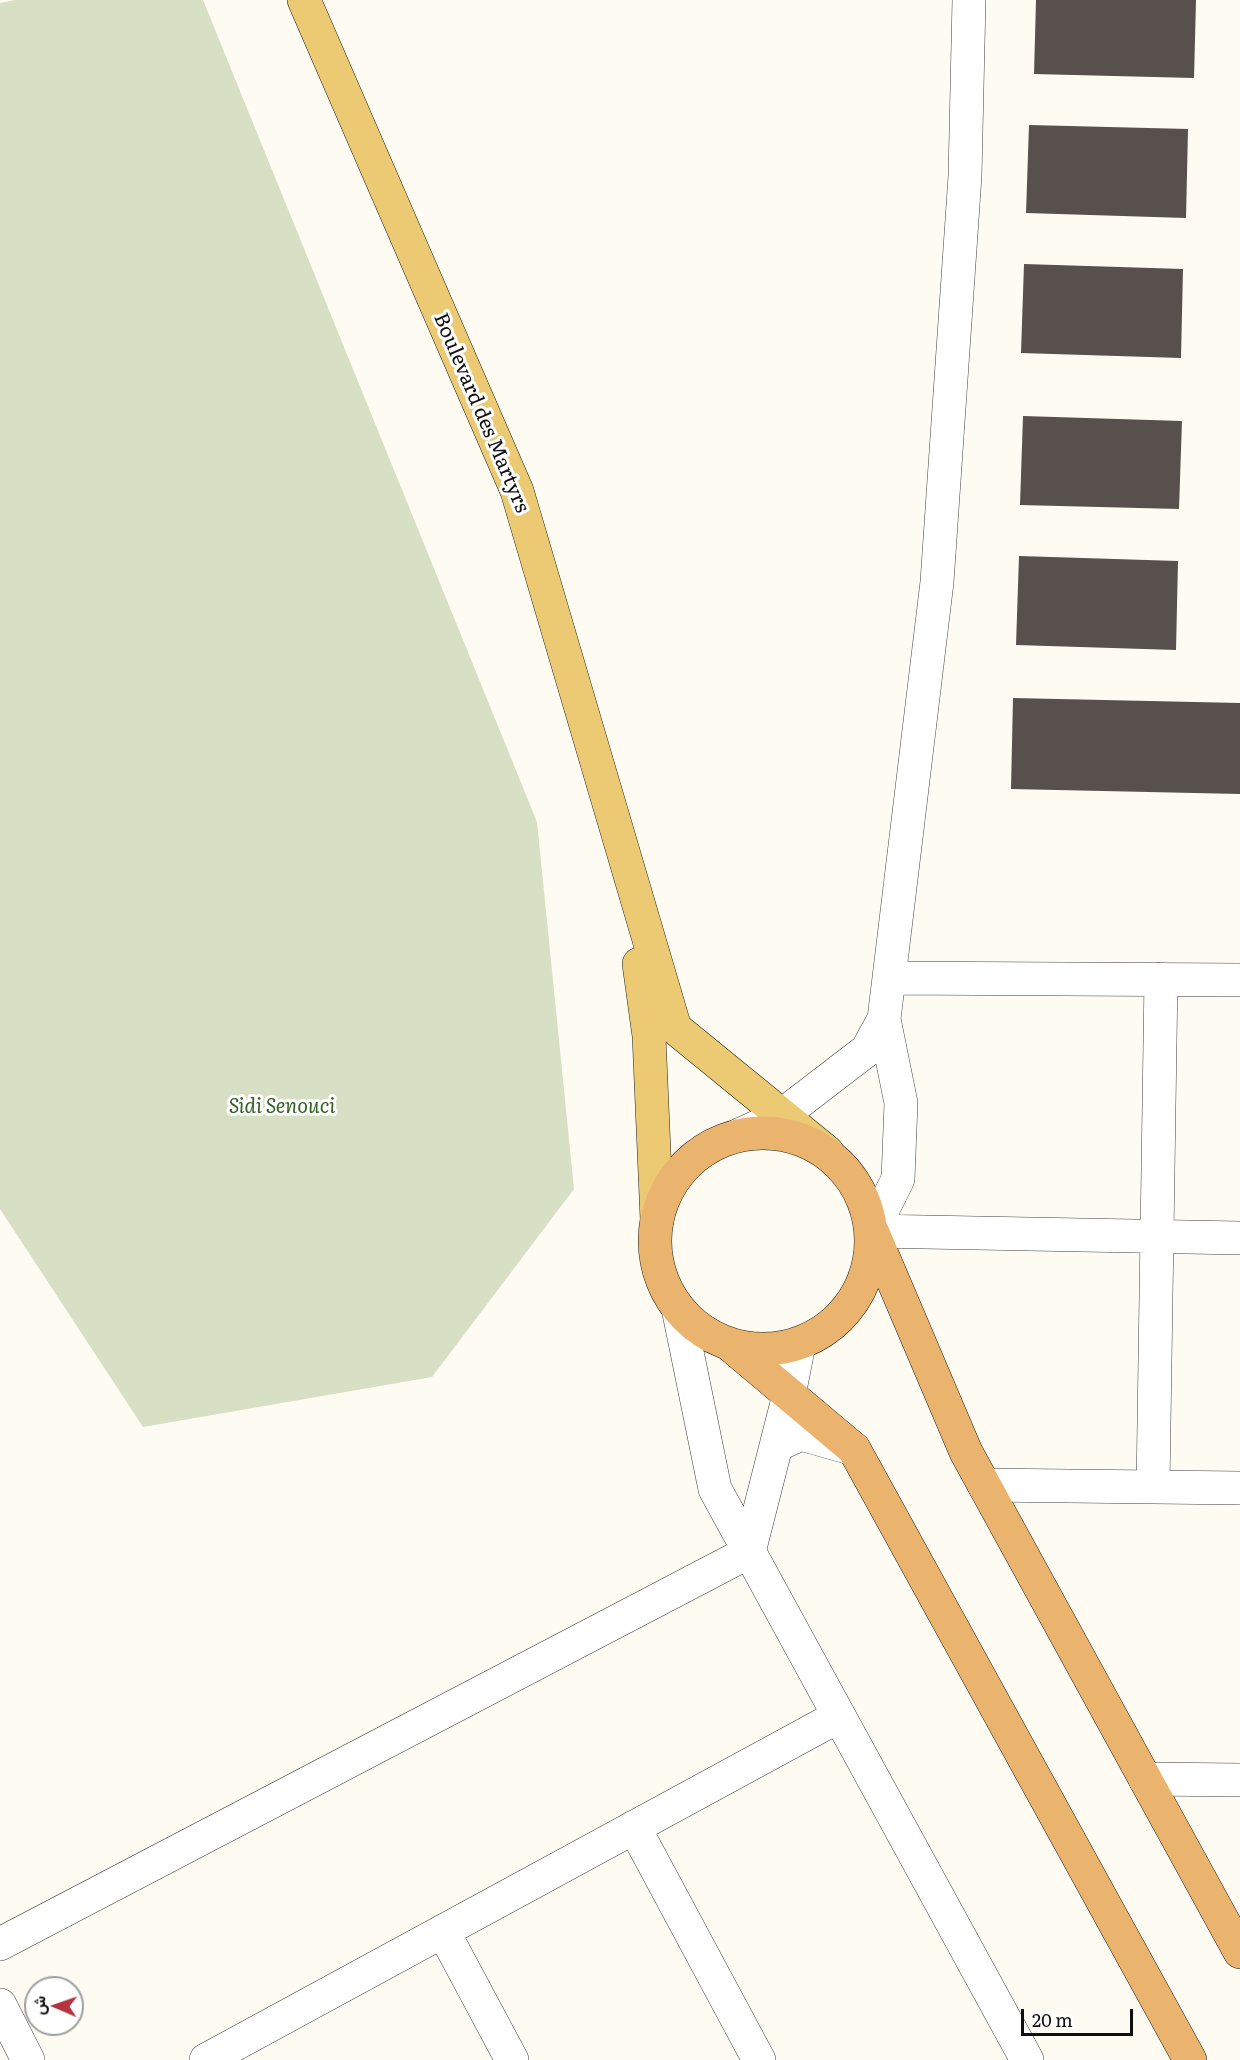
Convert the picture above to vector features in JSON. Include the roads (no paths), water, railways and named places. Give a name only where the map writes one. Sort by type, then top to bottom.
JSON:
[{"type":"highway","points":[[1190,2060],[854,1449],[729,1344],[701,1330],[678,1308],[663,1281],[656,1251],[657,1220],[667,1191],[685,1165],[710,1146],[738,1134],[769,1131],[799,1138],[827,1152],[850,1174],[865,1201],[872,1231],[966,1452],[1240,1952]]},
{"type":"highway","points":[[729,1344],[764,1350],[799,1344],[831,1326],[855,1300],[869,1267],[872,1231]]},
{"type":"main road","name":"Boulevard des Martyrs","points":[[303,0],[517,491],[620,841]]},
{"type":"main road","points":[[620,841],[675,1028],[827,1152]]},
{"type":"main road","points":[[620,841],[649,1036],[657,1220]]},
{"type":"street","points":[[969,0],[965,176],[938,582],[884,1019],[901,1102],[898,1179],[872,1231],[1240,1238]]},
{"type":"street","points":[[889,978],[1240,980]]},
{"type":"street","points":[[1153,1487],[1161,979]]},
{"type":"street","points":[[738,1134],[782,1116],[867,1050],[884,1019]]},
{"type":"street","points":[[678,1308],[715,1489],[1028,2060]]},
{"type":"street","points":[[0,1944],[749,1552],[777,1445],[799,1344]]},
{"type":"street","points":[[777,1445],[801,1434],[854,1449]]},
{"type":"street","points":[[984,1485],[1240,1488]]},
{"type":"street","points":[[206,2060],[253,2049],[443,1931],[839,1716]]},
{"type":"street","points":[[1145,1779],[1240,1780]]},
{"type":"street","points":[[634,1827],[759,2060]]},
{"type":"street","points":[[443,1931],[512,2060]]},
{"type":"street","points":[[0,2005],[28,2060]]},
{"type":"park label","name":"Sidi Senouci","points":[[282,1107]]}]
